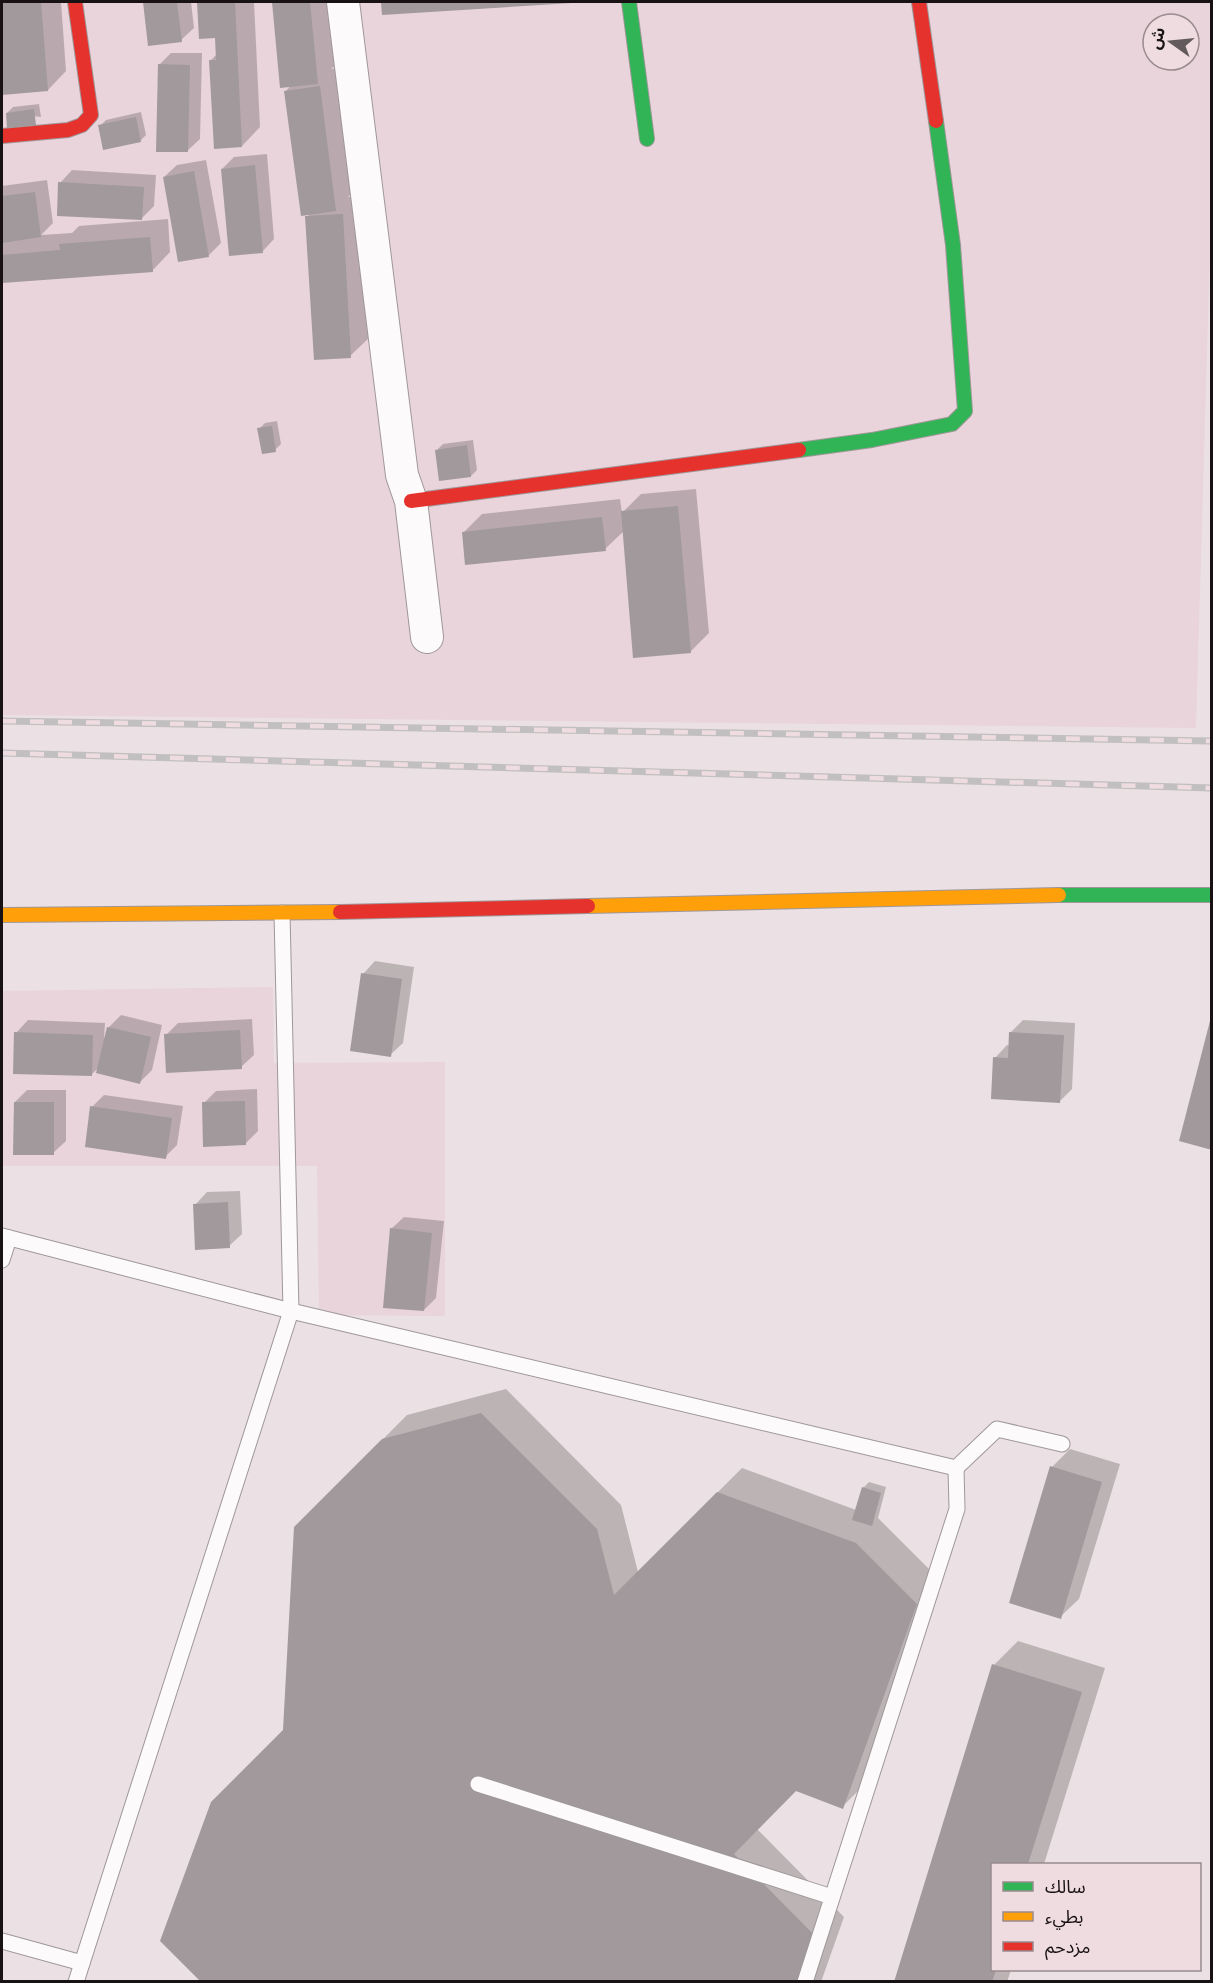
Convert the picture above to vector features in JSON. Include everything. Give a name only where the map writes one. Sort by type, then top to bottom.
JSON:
[{"type":"street","points":[[2,136],[68,130],[82,124],[91,115],[75,2]]},
{"type":"street","points":[[343,2],[402,475],[411,501],[427,637]]},
{"type":"street","points":[[629,2],[647,140]]},
{"type":"street","points":[[411,501],[872,440],[952,424],[966,411],[953,245],[919,2]]},
{"type":"street","points":[[2,915],[282,913],[1086,895],[1212,895]]},
{"type":"lane","points":[[76,1982],[291,1311],[282,913]]},
{"type":"lane","points":[[2,1260],[5,1237],[291,1311],[956,1468]]},
{"type":"lane","points":[[805,1982],[957,1509],[956,1468],[997,1429],[1062,1444]]},
{"type":"lane","points":[[478,1784],[832,1897]]},
{"type":"lane","points":[[2,1941],[82,1962]]},
{"type":"shaded area","points":[[2,2],[1211,2],[1211,217],[1196,728],[2,715]]},
{"type":"shaded area","points":[[273,987],[274,1063],[445,1062],[445,1316],[319,1315],[317,1166],[2,1166],[2,991]]},
{"type":"building","points":[[2,2],[41,2],[48,91],[2,95]]},
{"type":"building","points":[[143,2],[177,2],[182,42],[148,46]]},
{"type":"building","points":[[197,2],[235,2],[242,147],[214,149],[209,60],[216,60],[215,38],[199,39]]},
{"type":"building","points":[[272,2],[310,2],[318,84],[280,88]]},
{"type":"building","points":[[381,2],[572,2],[572,3],[382,15]]},
{"type":"building","points":[[158,64],[190,65],[188,152],[156,152]]},
{"type":"building","points":[[320,86],[336,211],[301,216],[284,91]]},
{"type":"building","points":[[34,109],[36,125],[7,128],[6,113]]},
{"type":"building","points":[[136,117],[141,142],[103,150],[98,125]]},
{"type":"building","points":[[255,165],[263,253],[229,256],[221,169]]},
{"type":"building","points":[[194,171],[209,257],[178,262],[163,177]]},
{"type":"building","points":[[58,182],[144,187],[142,220],[57,216]]},
{"type":"building","points":[[35,192],[41,237],[2,243],[2,196]]},
{"type":"building","points":[[343,214],[351,358],[314,360],[305,216]]},
{"type":"building","points":[[150,237],[153,272],[2,283],[2,255],[60,250],[59,244]]},
{"type":"building","points":[[272,426],[276,452],[262,454],[257,428]]},
{"type":"building","points":[[467,445],[471,477],[439,481],[435,450]]},
{"type":"building","points":[[678,506],[691,653],[633,658],[621,511]]},
{"type":"building","points":[[602,517],[606,551],[465,565],[462,532]]},
{"type":"building","points":[[361,973],[402,979],[391,1057],[350,1051]]},
{"type":"building","points":[[1212,1018],[1212,1150],[1179,1141]]},
{"type":"building","points":[[107,1027],[151,1037],[140,1084],[96,1073]]},
{"type":"building","points":[[240,1030],[242,1069],[166,1073],[164,1034]]},
{"type":"building","points":[[14,1032],[93,1035],[92,1076],[13,1074]]},
{"type":"building","points":[[1009,1032],[1064,1035],[1060,1103],[991,1099],[993,1057],[1008,1058]]},
{"type":"building","points":[[245,1101],[246,1145],[203,1147],[202,1102]]},
{"type":"building","points":[[14,1102],[54,1102],[54,1155],[13,1155]]},
{"type":"building","points":[[90,1106],[172,1118],[166,1159],[85,1147]]},
{"type":"building","points":[[228,1202],[230,1248],[195,1250],[193,1204]]},
{"type":"building","points":[[390,1228],[432,1233],[424,1311],[383,1308]]},
{"type":"building","points":[[481,1413],[597,1529],[614,1595],[717,1492],[856,1543],[917,1604],[843,1809],[796,1791],[734,1854],[821,1942],[807,1982],[201,1982],[160,1941],[211,1802],[283,1730],[294,1527],[382,1439]]},
{"type":"building","points":[[1050,1466],[1102,1482],[1061,1619],[1009,1603]]},
{"type":"building","points":[[862,1487],[881,1493],[872,1526],[852,1520]]},
{"type":"building","points":[[992,1664],[1082,1692],[1028,1863],[991,1863],[991,1971],[996,1971],[992,1982],[894,1982]]},
{"type":"railway","points":[[2,721],[1212,741]]},
{"type":"railway","points":[[2,753],[1212,788]]},
{"type":"traffic: fast","points":[[629,2],[647,139]]},
{"type":"traffic: fast","points":[[799,450],[872,440],[952,424],[965,411],[953,245],[936,121]]},
{"type":"traffic: fast","points":[[1059,895],[1212,895]]},
{"type":"traffic: slow","points":[[588,906],[1059,895]]},
{"type":"traffic: slow","points":[[2,915],[340,912]]},
{"type":"traffic: jam","points":[[2,136],[68,130],[82,125],[91,115],[75,2]]},
{"type":"traffic: jam","points":[[919,2],[936,121]]},
{"type":"traffic: jam","points":[[411,501],[799,450]]},
{"type":"traffic: jam","points":[[340,912],[588,906]]}]
